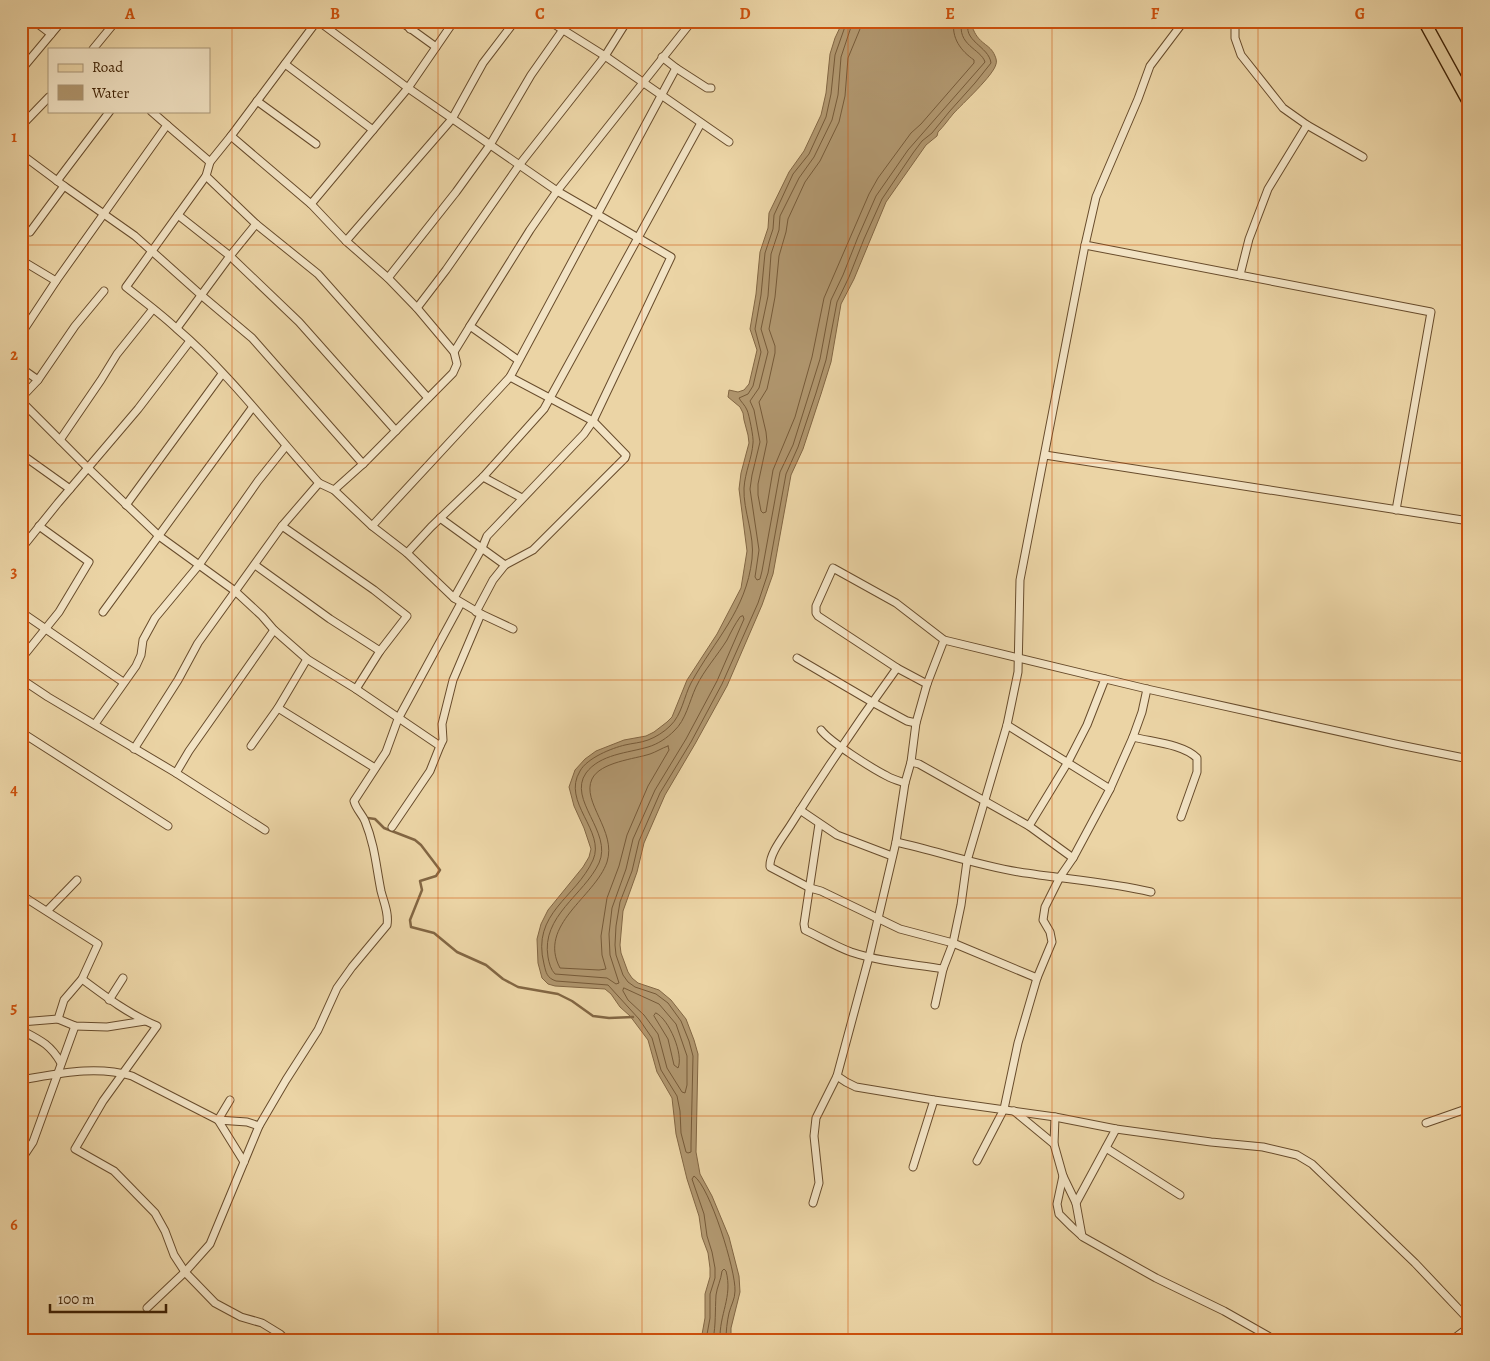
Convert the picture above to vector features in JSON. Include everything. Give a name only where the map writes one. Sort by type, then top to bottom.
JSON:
[{"type":"main road","points":[[1424,21],[1469,103]]},
{"type":"street","points":[[34,21],[51,34]]},
{"type":"street","points":[[21,69],[62,21]]},
{"type":"street","points":[[94,48],[116,21]]},
{"type":"street","points":[[147,1308],[185,1272],[210,1244],[259,1126],[318,1030],[337,988],[386,925],[388,917],[376,856],[365,820],[355,806],[354,801],[386,752],[398,719],[458,601],[487,536],[584,434],[593,421],[671,257],[558,191],[408,88],[317,21],[210,162],[206,176],[126,287],[177,328],[190,341],[319,483],[334,490],[458,601],[513,629]]},
{"type":"street","points":[[400,21],[436,47]]},
{"type":"street","points":[[410,29],[417,21]]},
{"type":"street","points":[[311,204],[408,88],[454,21]]},
{"type":"street","points":[[346,241],[452,118],[483,63],[515,21]]},
{"type":"street","points":[[549,21],[605,56],[729,142]]},
{"type":"street","points":[[388,278],[456,192],[490,145],[531,75],[569,21]]},
{"type":"street","points":[[416,308],[446,270],[520,164],[605,56],[627,21]]},
{"type":"street","points":[[454,352],[530,230],[558,191],[692,21]]},
{"type":"street","points":[[935,1005],[943,970],[954,943],[967,861],[1007,725],[1018,672],[1020,580],[1096,196],[1138,99],[1150,66],[1184,21]]},
{"type":"street","points":[[1234,21],[1235,38],[1241,56],[1283,108],[1307,125],[1363,157]]},
{"type":"street","points":[[662,57],[707,88],[711,88]]},
{"type":"street","points":[[285,64],[373,130]]},
{"type":"street","points":[[372,526],[510,377],[676,68]]},
{"type":"street","points":[[21,126],[48,98]]},
{"type":"street","points":[[257,101],[316,144]]},
{"type":"street","points":[[57,181],[109,112]]},
{"type":"street","points":[[152,112],[210,162]]},
{"type":"street","points":[[407,554],[534,422],[550,398],[701,122]]},
{"type":"street","points":[[21,334],[56,281],[168,125]]},
{"type":"street","points":[[1240,276],[1249,240],[1268,189],[1307,125]]},
{"type":"street","points":[[231,136],[311,204],[346,241],[388,278],[454,352],[457,364],[453,373],[334,490]]},
{"type":"street","points":[[21,154],[104,213],[152,251],[200,295],[252,338],[362,464]]},
{"type":"street","points":[[206,176],[256,224],[318,274],[428,398]]},
{"type":"street","points":[[30,232],[64,186]]},
{"type":"street","points":[[178,215],[230,256],[300,322],[396,431]]},
{"type":"street","points":[[177,328],[200,295],[256,224]]},
{"type":"street","points":[[1085,245],[1431,312],[1396,510]]},
{"type":"street","points":[[21,260],[56,281]]},
{"type":"street","points":[[104,291],[75,326],[38,380],[21,400],[159,536],[235,591],[274,630],[307,659],[356,689],[440,746]]},
{"type":"street","points":[[60,440],[102,380],[117,354],[153,309]]},
{"type":"street","points":[[470,326],[518,360]]},
{"type":"street","points":[[21,549],[70,488],[138,409],[190,341]]},
{"type":"street","points":[[21,368],[38,380]]},
{"type":"street","points":[[126,505],[222,374]]},
{"type":"street","points":[[392,828],[430,772],[443,740],[442,724],[453,680],[493,580],[505,565],[533,550],[626,455],[593,421],[510,377]]},
{"type":"street","points":[[103,612],[252,408]]},
{"type":"street","points":[[95,724],[136,666],[141,655],[143,640],[155,618],[199,565],[258,481],[286,446]]},
{"type":"street","points":[[22,455],[70,488]]},
{"type":"street","points":[[1045,455],[1469,521]]},
{"type":"street","points":[[483,477],[522,498]]},
{"type":"street","points":[[134,749],[178,680],[198,643],[282,526],[319,483]]},
{"type":"street","points":[[440,518],[505,565]]},
{"type":"street","points":[[21,659],[59,612],[89,562],[39,526]]},
{"type":"street","points":[[282,526],[374,590],[407,616],[380,651],[356,689]]},
{"type":"street","points":[[255,565],[330,619],[380,651]]},
{"type":"street","points":[[927,684],[897,668],[818,616],[816,606],[833,568],[896,603],[944,640],[1146,689],[1469,759]]},
{"type":"street","points":[[21,612],[123,682]]},
{"type":"street","points":[[176,774],[274,630]]},
{"type":"street","points":[[813,1203],[819,1184],[814,1136],[816,1118],[837,1076],[896,842],[916,724],[927,684],[944,640]]},
{"type":"street","points":[[797,658],[872,702],[916,724]]},
{"type":"street","points":[[251,746],[278,708],[307,659]]},
{"type":"street","points":[[897,668],[800,810],[773,855],[770,867],[810,888],[821,891],[900,929],[954,943],[1037,978]]},
{"type":"street","points":[[21,679],[264,830]]},
{"type":"street","points":[[1029,826],[1068,762],[1087,725],[1105,679]]},
{"type":"street","points":[[977,1161],[1004,1109],[1018,1043],[1037,978],[1052,942],[1050,932],[1043,920],[1043,914],[1060,878],[1073,858],[1110,789],[1142,712],[1146,689]]},
{"type":"street","points":[[278,708],[374,768]]},
{"type":"street","points":[[1007,725],[1110,789]]},
{"type":"street","points":[[821,730],[825,735],[886,776],[905,783]]},
{"type":"street","points":[[21,732],[168,826]]},
{"type":"street","points":[[1133,737],[1180,748],[1197,758],[1197,772],[1181,817]]},
{"type":"street","points":[[911,762],[919,764],[1029,826],[1073,858]]},
{"type":"street","points":[[800,810],[837,834],[892,856]]},
{"type":"street","points":[[819,824],[804,924],[805,930],[836,946],[868,957],[943,970]]},
{"type":"street","points":[[896,842],[1018,872],[1130,887],[1151,892]]},
{"type":"street","points":[[48,910],[78,880]]},
{"type":"street","points":[[21,894],[98,944],[82,979],[64,1000],[58,1019]]},
{"type":"street","points":[[110,1000],[123,978]]},
{"type":"street","points":[[82,979],[110,1000],[157,1026],[103,1101],[75,1149],[114,1172],[155,1213],[174,1255],[185,1272],[221,1308],[262,1324],[280,1334],[286,1340]]},
{"type":"street","points":[[21,1022],[58,1019],[75,1026],[107,1027],[145,1021]]},
{"type":"street","points":[[21,1160],[33,1142],[75,1026]]},
{"type":"street","points":[[21,1030],[54,1050],[61,1063]]},
{"type":"street","points":[[21,1080],[95,1070],[123,1074],[132,1076],[218,1120],[247,1122],[259,1126]]},
{"type":"street","points":[[837,1076],[856,1087],[1055,1117],[1116,1129],[1263,1147],[1297,1155],[1312,1164],[1408,1256],[1469,1320]]},
{"type":"street","points":[[218,1120],[230,1100]]},
{"type":"street","points":[[913,1167],[934,1100]]},
{"type":"street","points":[[1426,1123],[1469,1108]]},
{"type":"street","points":[[1014,1111],[1054,1144]]},
{"type":"street","points":[[1055,1117],[1054,1144],[1063,1176],[1076,1203],[1083,1237]]},
{"type":"street","points":[[218,1120],[244,1162]]},
{"type":"street","points":[[1076,1203],[1116,1129]]},
{"type":"street","points":[[1106,1148],[1180,1196]]},
{"type":"street","points":[[1063,1176],[1057,1204],[1059,1214],[1083,1237],[1156,1278],[1224,1311],[1275,1340]]},
{"type":"street","points":[[1452,1340],[1469,1327]]},
{"type":"water","points":[[843,21],[974,21],[972,26],[977,37],[990,48],[996,58],[996,62],[994,69],[984,82],[953,114],[938,132],[937,136],[926,145],[886,202],[854,279],[841,304],[831,362],[803,449],[791,475],[773,574],[762,605],[727,686],[665,795],[644,843],[637,872],[623,911],[620,945],[628,972],[638,983],[659,990],[671,1000],[686,1019],[694,1040],[698,1054],[696,1152],[700,1174],[712,1196],[729,1237],[739,1276],[740,1292],[731,1328],[731,1340],[701,1340],[705,1318],[705,1294],[710,1277],[710,1268],[699,1216],[687,1179],[676,1134],[672,1098],[657,1072],[648,1040],[611,994],[605,989],[555,986],[548,984],[542,978],[538,963],[537,939],[541,924],[548,910],[583,867],[591,849],[574,806],[569,787],[575,770],[596,751],[624,740],[646,736],[672,717],[687,680],[717,634],[741,588],[747,551],[739,489],[749,443],[743,413],[740,407],[728,397],[729,390],[738,392],[744,390],[749,384],[757,350],[750,329],[760,252],[768,228],[769,213],[789,172],[804,151],[821,115],[826,93],[830,54]]},
{"type":"waterway","points":[[368,818],[375,819],[384,828],[415,840],[440,870],[436,876],[420,881],[422,890],[410,920],[411,927],[434,933],[457,952],[486,965],[503,979],[518,987],[558,994],[572,1001],[593,1016],[609,1018],[633,1017]]}]
